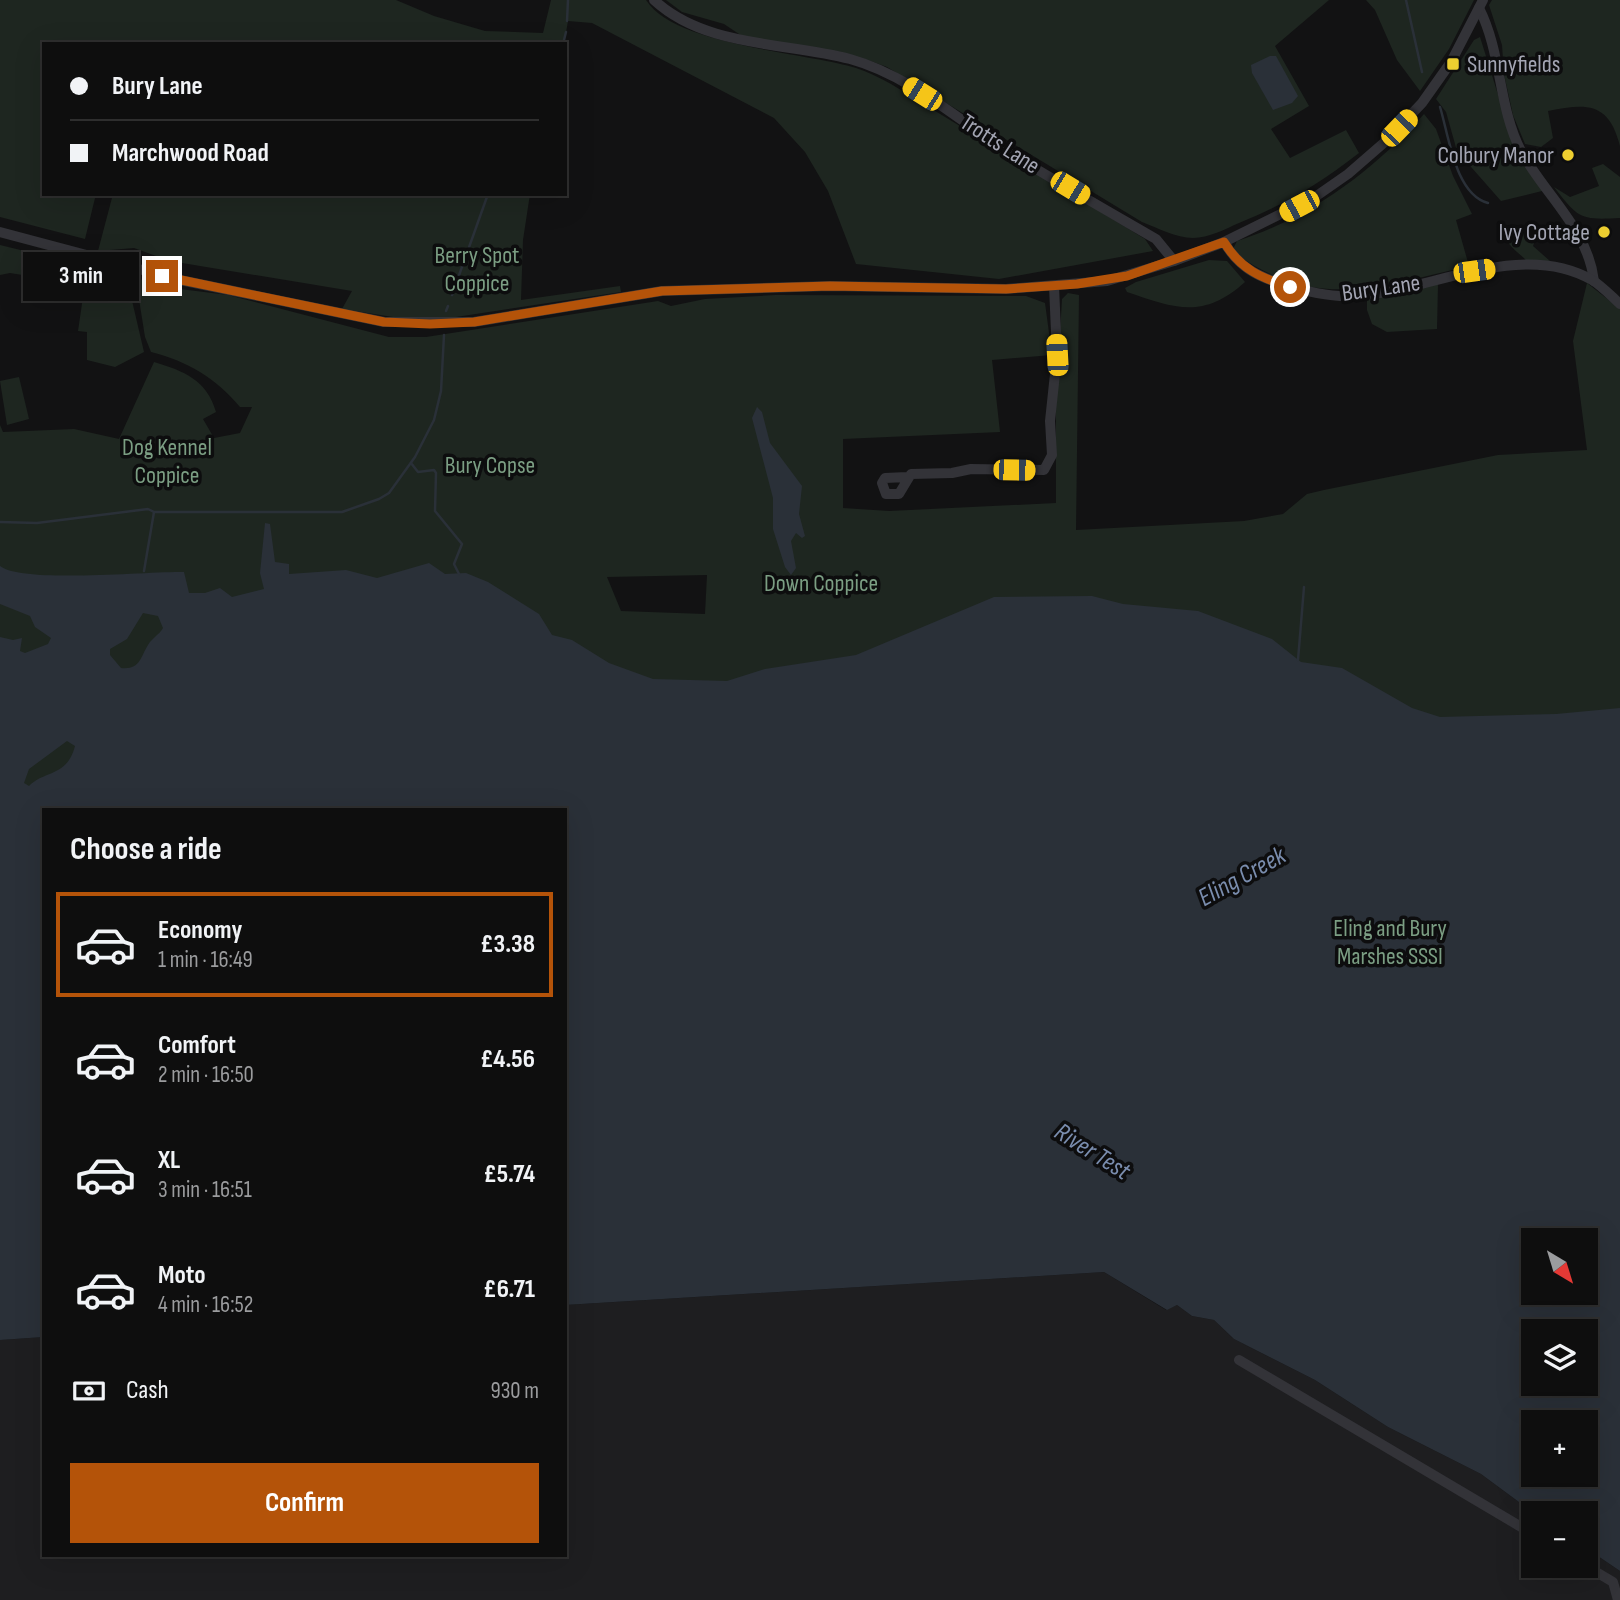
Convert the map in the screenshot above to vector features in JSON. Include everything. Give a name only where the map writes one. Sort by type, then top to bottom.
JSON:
[{"type":"street","name":"Trotts Lane","points":[[654,0],[669,12],[698,27],[774,47],[845,58],[900,80],[1006,150],[1156,239],[1174,261]]},
{"type":"street","points":[[0,232],[103,261],[384,322],[474,322],[662,291],[830,286],[1006,289],[1107,281],[1174,261],[1224,242],[1315,197],[1386,141],[1422,103],[1451,62],[1481,4]]},
{"type":"street","points":[[1481,4],[1492,33],[1508,118],[1521,151],[1559,202],[1576,232],[1590,262],[1594,281],[1620,304]]},
{"type":"street","name":"Bury Lane","points":[[1224,242],[1234,257],[1250,272],[1290,287],[1329,295],[1363,295],[1474,271],[1528,265],[1562,269],[1594,281]]},
{"type":"street","points":[[907,477],[911,474],[952,474],[971,469],[1044,470],[1052,455],[1049,421],[1057,355],[1054,286]]},
{"type":"street","points":[[1239,1360],[1521,1527]]},
{"type":"street","points":[[1598,1573],[1613,1582],[1618,1600]]},
{"type":"shaded area","points":[[1104,1272],[1166,1310],[1177,1305],[1192,1316],[1214,1320],[1234,1339],[1315,1380],[1388,1427],[1481,1474],[1521,1504],[1521,1578],[1598,1578],[1598,1556],[1620,1571],[1620,1600],[0,1600],[0,1340],[42,1337],[42,1557],[567,1557],[567,1305]]},
{"type":"green space","points":[[0,0],[396,0],[434,16],[485,31],[543,33],[551,0],[646,0],[661,15],[684,28],[712,38],[834,62],[878,77],[1145,239],[1153,251],[999,279],[856,264],[828,191],[805,152],[774,118],[592,23],[568,21],[564,42],[42,42],[42,196],[96,196],[85,239],[0,217]]},
{"type":"green space","points":[[666,0],[1329,0],[1275,46],[1309,106],[1271,129],[1290,158],[1346,130],[1359,153],[1316,184],[1272,208],[1211,235],[1199,238],[1180,236],[1142,222],[887,67],[865,59],[742,36],[724,24],[682,12]]},
{"type":"green space","points":[[1366,0],[1474,0],[1449,49],[1420,91],[1397,60],[1375,10]]},
{"type":"green space","points":[[1492,0],[1620,0],[1620,146],[1610,121],[1603,113],[1585,107],[1548,111],[1553,138],[1541,147],[1525,144],[1513,115],[1504,74],[1502,45],[1489,5]]},
{"type":"green space","points":[[1480,37],[1505,117],[1546,190],[1501,201],[1457,151],[1446,112],[1436,99],[1474,40]]},
{"type":"green space","points":[[1424,114],[1436,129],[1453,176],[1472,214],[1456,220],[1469,266],[1376,287],[1319,288],[1291,282],[1262,270],[1232,251],[1237,241],[1290,219],[1339,190],[1384,155]]},
{"type":"green space","points":[[1603,164],[1620,177],[1620,218],[1588,218],[1581,215],[1569,206],[1554,187],[1570,197],[1599,186],[1592,168]]},
{"type":"green space","name":"Berry Spot Coppice","points":[[112,196],[530,196],[523,240],[521,300],[620,286],[621,292],[456,317],[393,317],[342,309],[352,291],[170,261],[134,248],[98,251]]},
{"type":"green space","points":[[1508,227],[1536,238],[1533,246],[1550,261],[1527,261],[1506,239],[1504,229]]},
{"type":"green space","name":"Eling and Bury Marshes SSSI","points":[[0,245],[180,289],[228,295],[389,337],[426,337],[658,301],[671,306],[705,299],[776,295],[1026,296],[1045,303],[1052,355],[992,360],[1000,432],[843,439],[843,508],[889,511],[1056,503],[1056,405],[1062,299],[1068,293],[1079,295],[1076,530],[1244,521],[1283,514],[1307,494],[1324,490],[1498,455],[1587,450],[1573,341],[1587,283],[1620,309],[1620,1423],[1598,1414],[1598,1410],[1586,1410],[1550,1396],[1598,1396],[1598,1319],[1521,1319],[1521,1383],[628,772],[42,808],[42,818],[0,987],[0,425],[3,432],[74,429],[119,439],[154,362],[193,378],[207,392],[216,412],[203,419],[214,438],[240,433],[252,407],[240,407],[221,387],[189,366],[151,352],[145,337],[138,293],[130,292],[144,352],[115,367],[87,360],[87,332],[78,331],[83,297],[91,286],[10,273],[0,275]],"holes":[[[707,575],[705,614],[621,611],[607,577]]]},
{"type":"green space","points":[[1209,260],[1227,261],[1245,282],[1216,302],[1189,307],[1160,303],[1127,292],[1125,288],[1136,282]]},
{"type":"green space","points":[[1438,284],[1437,329],[1387,332],[1372,324],[1367,300]]},
{"type":"green space","points":[[19,377],[29,419],[7,425],[0,381]]},
{"type":"water","points":[[1276,56],[1298,96],[1292,103],[1273,110],[1252,73],[1251,65]]},
{"type":"water","points":[[40,255],[65,263],[71,271],[29,281],[24,271],[27,261]]},
{"type":"water","points":[[757,407],[762,412],[770,443],[802,486],[799,514],[805,536],[802,538],[796,533],[791,541],[796,568],[791,575],[785,567],[773,529],[773,498],[752,418]]},
{"type":"water","points":[[265,523],[270,524],[275,562],[289,564],[289,574],[346,570],[377,578],[429,563],[445,574],[466,573],[488,582],[539,614],[552,635],[572,640],[609,663],[653,679],[727,681],[765,669],[856,655],[994,597],[1092,596],[1123,604],[1198,611],[1272,639],[1301,662],[1342,668],[1412,708],[1440,717],[1556,714],[1620,708],[1620,1571],[1598,1556],[1598,1501],[1521,1501],[1521,1504],[1481,1474],[1388,1427],[1315,1380],[1234,1339],[1214,1320],[1192,1316],[1177,1305],[1167,1310],[1104,1272],[567,1305],[567,808],[42,808],[42,1337],[0,1340],[0,637],[13,640],[22,638],[20,651],[25,653],[48,644],[51,638],[35,627],[30,616],[0,604],[0,566],[13,571],[59,576],[184,572],[189,593],[205,593],[220,588],[232,597],[264,589],[260,573]],"holes":[[[143,613],[158,616],[163,628],[141,659],[132,667],[121,668],[110,655],[110,649],[127,639]],[[67,741],[75,746],[67,763],[61,768],[29,786],[24,783],[29,769]]]},
{"type":"waterway","points":[[567,21],[568,0]]},
{"type":"waterway","points":[[1406,0],[1422,72]]},
{"type":"waterway","points":[[564,42],[566,32]]},
{"type":"waterway","points":[[1440,107],[1450,148],[1461,176],[1468,188],[1488,203]]},
{"type":"waterway","points":[[452,295],[487,196]]},
{"type":"waterway","points":[[446,311],[448,306]]},
{"type":"waterway","points":[[144,571],[154,512],[342,512],[389,493],[415,457],[434,420],[441,391],[444,335]]},
{"type":"waterway","points":[[411,463],[418,472],[434,470],[436,473],[435,511],[462,544],[454,564],[459,574]]},
{"type":"waterway","points":[[0,522],[37,523],[148,509],[154,512]]},
{"type":"waterway","points":[[1298,660],[1304,587]]},
{"type":"place","name":"Sunnyfields","points":[[1453,64]]},
{"type":"place","name":"Colbury Manor","points":[[1568,155]]},
{"type":"place","name":"Ivy Cottage","points":[[1604,232]]},
{"type":"route","points":[[162,276],[384,322],[430,324],[474,322],[662,291],[830,286],[1006,289],[1107,281],[1174,261],[1224,242],[1238,262],[1250,272],[1290,287]]},
{"type":"park label","name":"Dog Kennel Coppice","points":[[167,461]]},
{"type":"park label","name":"Bury Copse","points":[[490,465]]},
{"type":"park label","name":"Down Coppice","points":[[821,583]]},
{"type":"water label","name":"Eling Creek","points":[[1242,877]]},
{"type":"water label","name":"River Test","points":[[1092,1152]]}]
